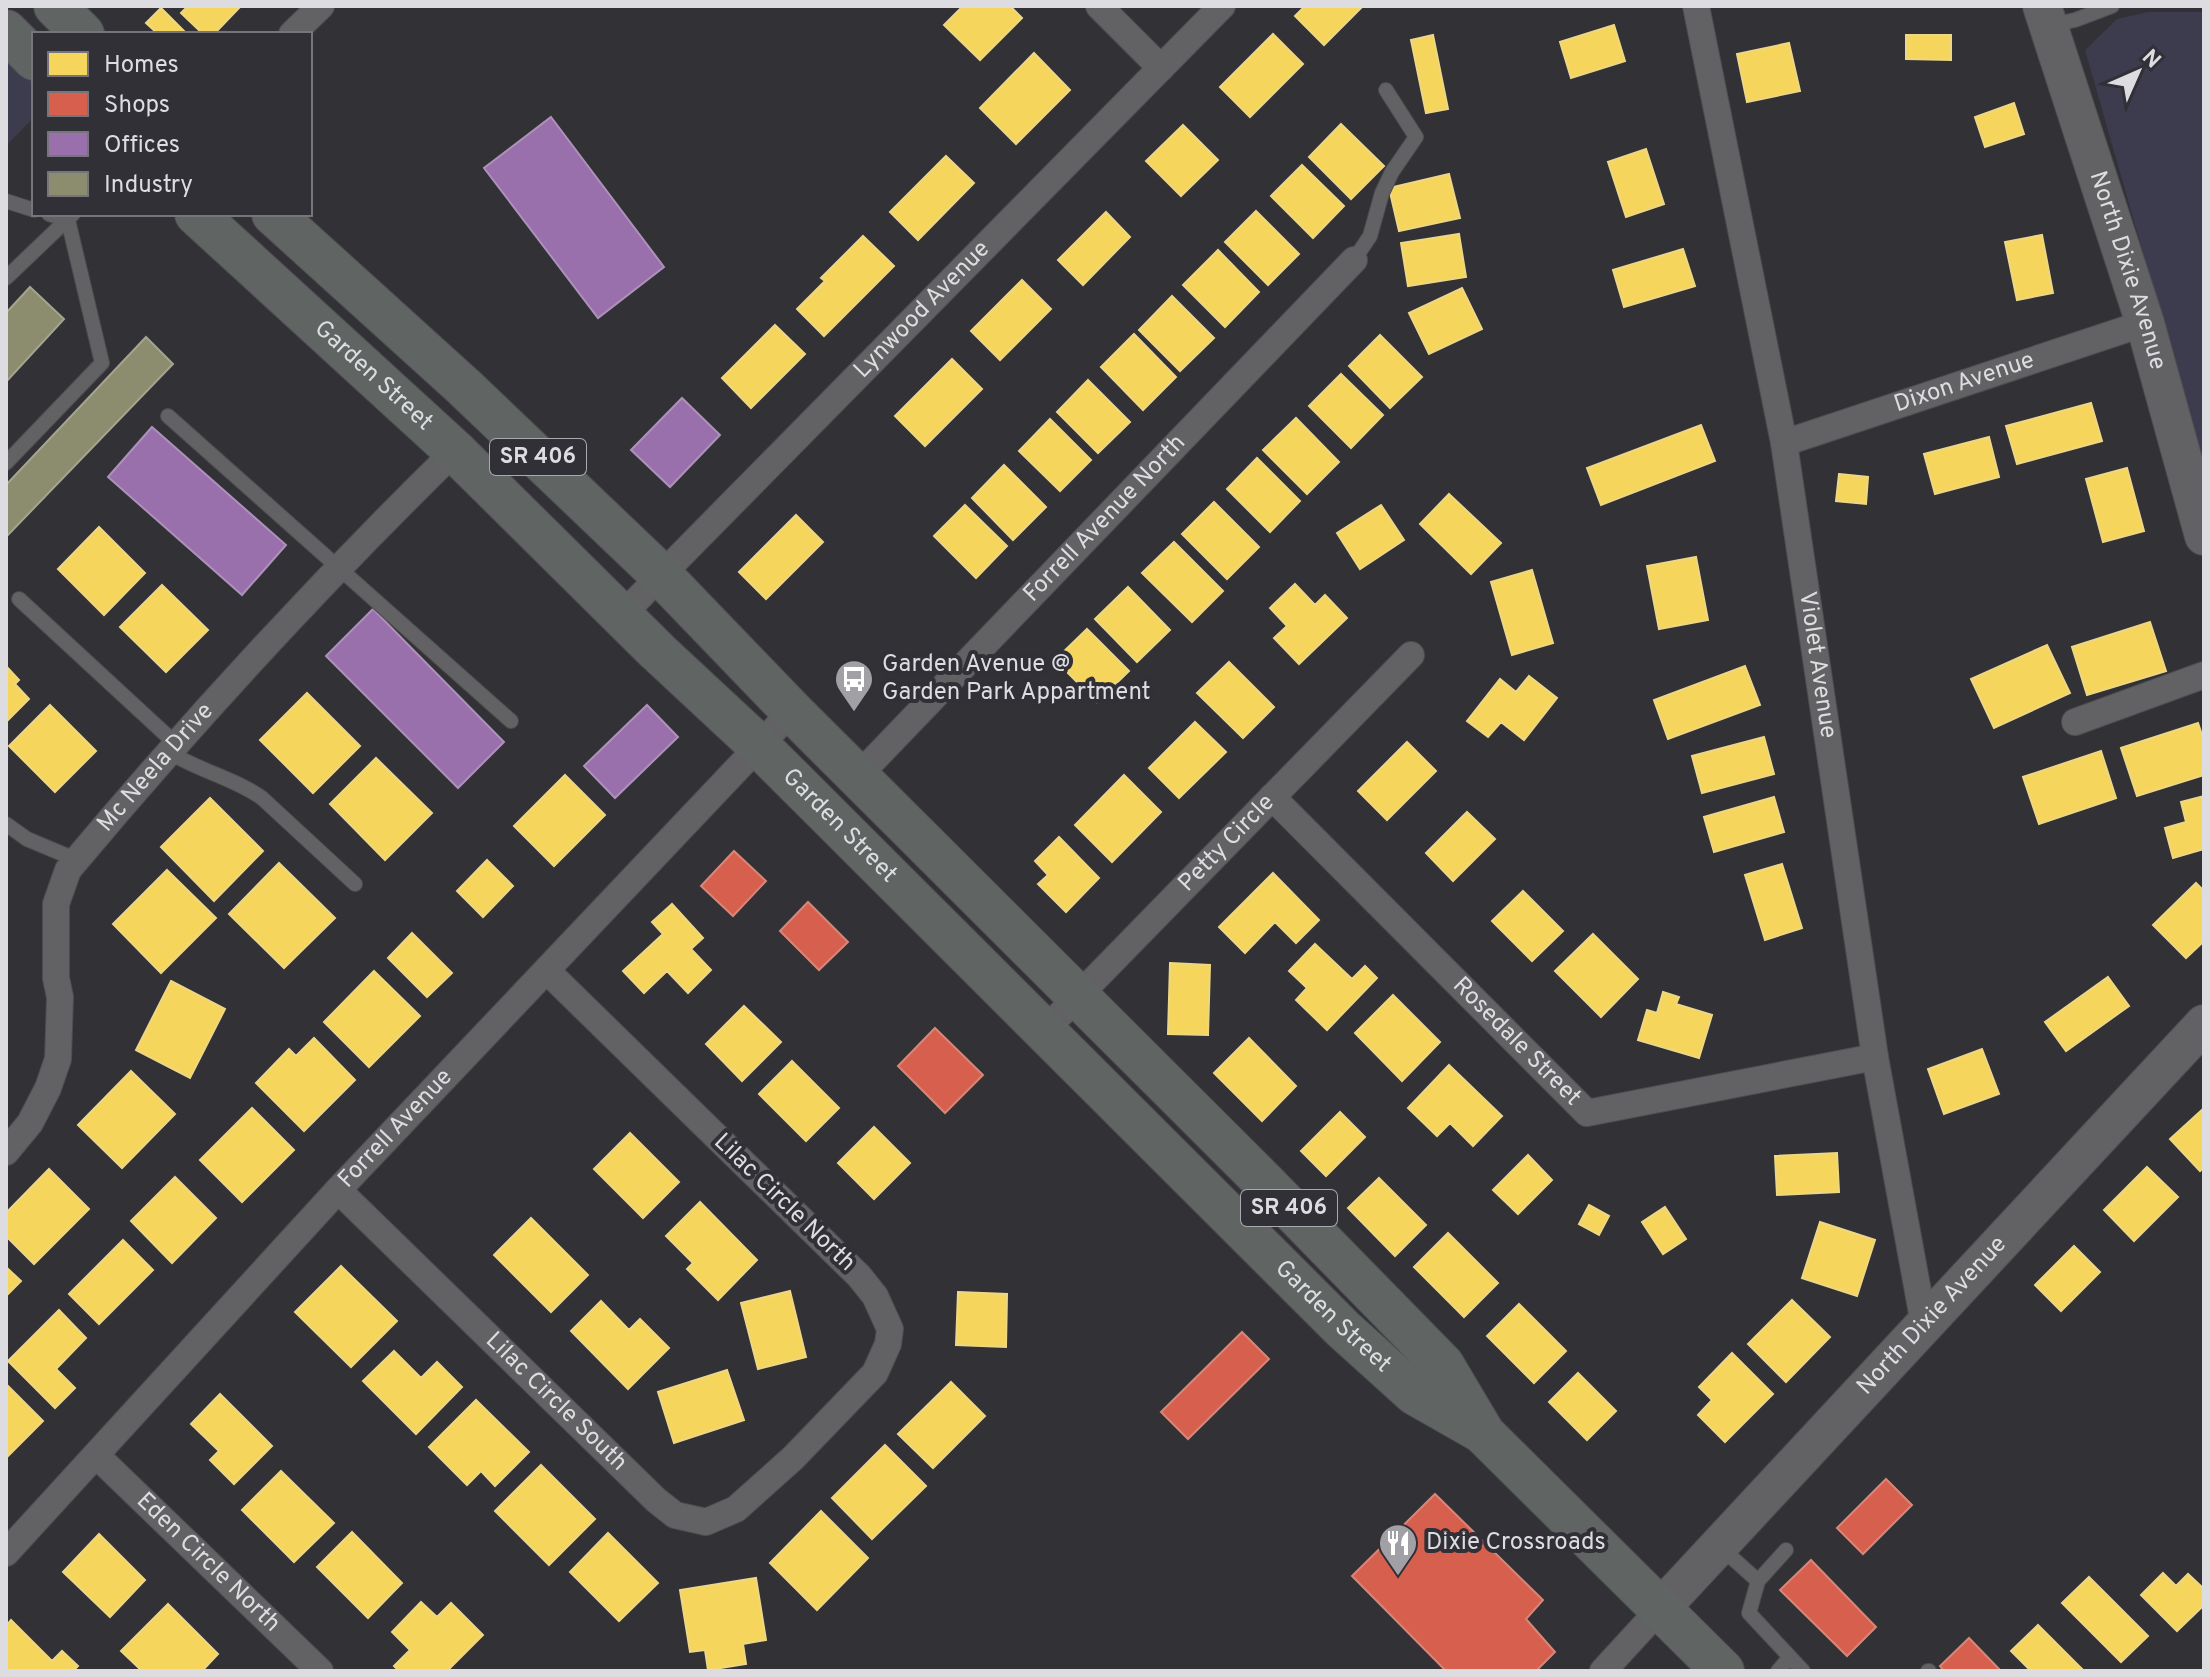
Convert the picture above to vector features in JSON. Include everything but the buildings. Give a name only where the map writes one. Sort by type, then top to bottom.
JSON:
[{"type":"main road","points":[[55,6],[81,32]]},
{"type":"main road","points":[[6,31],[32,57]]},
{"type":"main road","name":"Garden Street","points":[[198,216],[455,451],[758,745],[1343,1329],[1415,1394],[1484,1434]]},
{"type":"main road","name":"Garden Street","points":[[275,216],[484,406],[661,575],[857,777],[1443,1365],[1484,1434],[1723,1671]]},
{"type":"street","points":[[294,32],[321,6]]},
{"type":"street","points":[[1099,6],[1161,68]]},
{"type":"street","name":"Lynwood Avenue","points":[[622,615],[1222,6]]},
{"type":"street","name":"Violet Avenue","points":[[1696,6],[1784,443],[1875,1057],[1924,1324]]},
{"type":"street","name":"North Dixie Avenue","points":[[2044,16],[2145,323],[2204,536]]},
{"type":"street","name":"Forrell Avenue North","points":[[857,777],[1354,260]]},
{"type":"street","name":"Dixon Avenue","points":[[1784,443],[2145,323]]},
{"type":"street","name":"Mc Neela Drive","points":[[6,1152],[30,1123],[48,1088],[58,1059],[60,1010],[56,978],[56,904],[68,870],[173,748],[338,567],[455,451]]},
{"type":"street","name":"Petty Circle","points":[[1044,1031],[1411,655]]},
{"type":"street","points":[[2075,722],[2204,675]]},
{"type":"street","name":"Forrell Avenue","points":[[6,1553],[338,1190],[792,711]]},
{"type":"street","name":"Rosedale Street","points":[[1272,797],[1587,1113],[1875,1057]]},
{"type":"street","name":"Lilac Circle North","points":[[547,971],[859,1276],[875,1296],[890,1329],[883,1360],[875,1373],[793,1458]]},
{"type":"street","name":"North Dixie Avenue","points":[[1660,1609],[2204,1024]]},
{"type":"street","name":"Lilac Circle South","points":[[338,1190],[675,1515],[706,1522],[722,1517],[736,1509],[793,1458]]},
{"type":"street","name":"Eden Circle North","points":[[97,1456],[320,1671]]},
{"type":"street","points":[[1603,1671],[1660,1609]]},
{"type":"lane","points":[[2044,16],[2075,20],[2112,6]]},
{"type":"lane","points":[[1354,260],[1370,236],[1382,193],[1392,172],[1416,137],[1386,90]]},
{"type":"lane","points":[[6,201],[32,209]]},
{"type":"lane","points":[[6,278],[71,217]]},
{"type":"lane","points":[[6,463],[102,363],[71,217]]},
{"type":"lane","points":[[168,416],[511,721]]},
{"type":"lane","points":[[19,599],[193,767],[248,788],[262,798],[355,884]]},
{"type":"lane","points":[[6,824],[27,839],[77,860]]},
{"type":"lane","points":[[1719,1546],[1758,1581]]},
{"type":"lane","points":[[1786,1550],[1758,1581],[1749,1613],[1803,1671]]},
{"type":"lane","points":[[1778,1671],[1790,1657]]},
{"type":"shaded area","points":[[2148,12],[2204,12],[2204,466],[2085,50],[2117,19]]},
{"type":"shaded area","points":[[6,52],[32,78],[32,119],[6,146]]},
{"type":"place","name":"Garden Avenue @ Garden Park Appartment","points":[[854,713]]},
{"type":"place","name":"Dixie Crossroads","points":[[1398,1577]]}]
